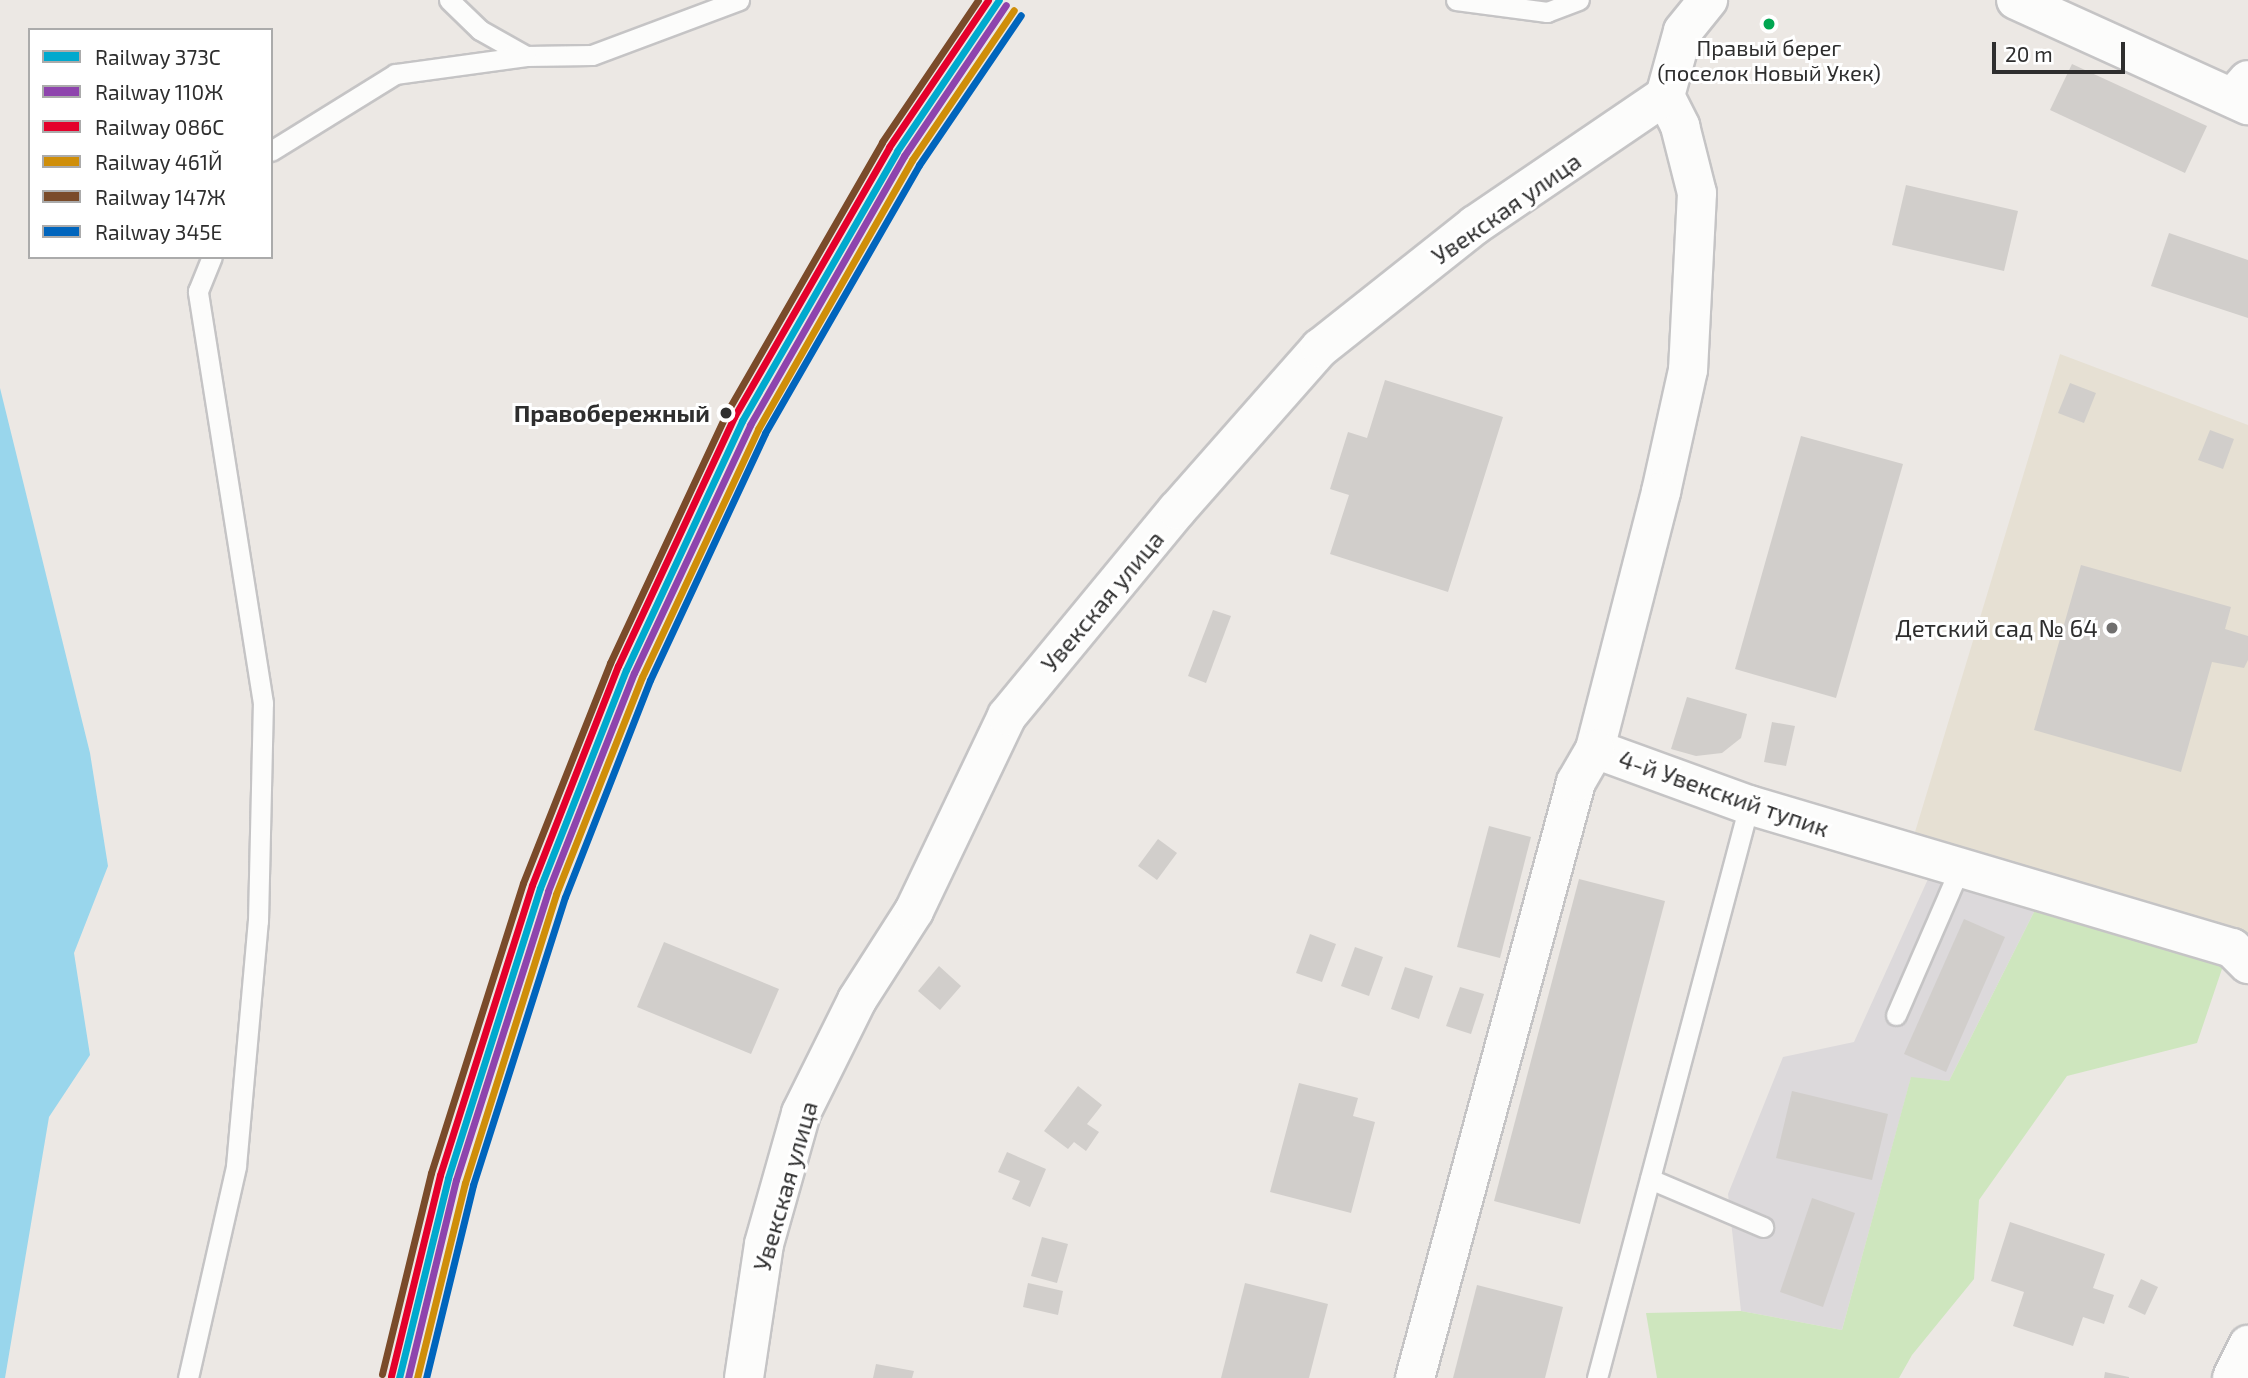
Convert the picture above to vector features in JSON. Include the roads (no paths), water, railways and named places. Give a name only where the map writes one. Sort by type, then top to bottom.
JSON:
[{"type":"street","points":[[1665,96],[1683,31],[1708,0]]},
{"type":"street","points":[[2016,0],[2243,93]]},
{"type":"street","name":"4-й Увекский тупик","points":[[1665,96],[1680,126],[1697,193],[1688,370],[1661,492],[1595,750],[1749,805],[2232,948],[2248,964]]},
{"type":"street","name":"Увекская улица","points":[[744,1378],[764,1244],[802,1113],[857,1000],[914,911],[1007,716],[1177,510],[1320,348],[1475,225],[1665,96]]},
{"type":"street","points":[[1415,1378],[1576,782],[1595,750]]},
{"type":"street","points":[[2232,1378],[2248,1345]]},
{"type":"lane","points":[[449,0],[480,30],[526,56]]},
{"type":"lane","points":[[273,150],[395,74],[526,56],[592,55],[738,0]]},
{"type":"lane","points":[[1456,0],[1547,12],[1579,0]]},
{"type":"lane","points":[[187,1378],[236,1166],[258,921],[263,703],[198,290],[211,259]]},
{"type":"lane","points":[[1597,1378],[1749,805]]},
{"type":"lane","points":[[1896,1015],[1960,867]]},
{"type":"lane","points":[[1650,1179],[1763,1227]]},
{"type":"water","points":[[0,388],[90,753],[108,866],[74,953],[90,1055],[49,1117],[5,1378],[0,1378]]},
{"type":"rail line","name":"147Ж","points":[[382,1374],[431,1173],[523,883],[610,663],[727,412],[882,142],[978,0]]},
{"type":"rail line","name":"086С","points":[[391,1376],[440,1175],[532,885],[618,666],[734,417],[889,147],[988,0]]},
{"type":"rail line","name":"373C","points":[[399,1378],[448,1178],[540,888],[626,670],[742,421],[897,151],[999,0]]},
{"type":"rail line","name":"110Ж","points":[[408,1378],[456,1180],[548,891],[634,673],[750,425],[904,156],[1006,5]]},
{"type":"rail line","name":"461Й","points":[[417,1378],[465,1183],[556,894],[642,677],[758,429],[912,160],[1014,10]]},
{"type":"rail line","name":"345Е","points":[[426,1378],[473,1185],[565,897],[650,680],[765,433],[919,165],[1021,15]]},
{"type":"place","name":"Правый берег (поселок Новый Укек)","points":[[1769,24]]},
{"type":"place","name":"Правобережный","points":[[726,413]]},
{"type":"place","name":"Детский сад № 64","points":[[2112,628]]}]
